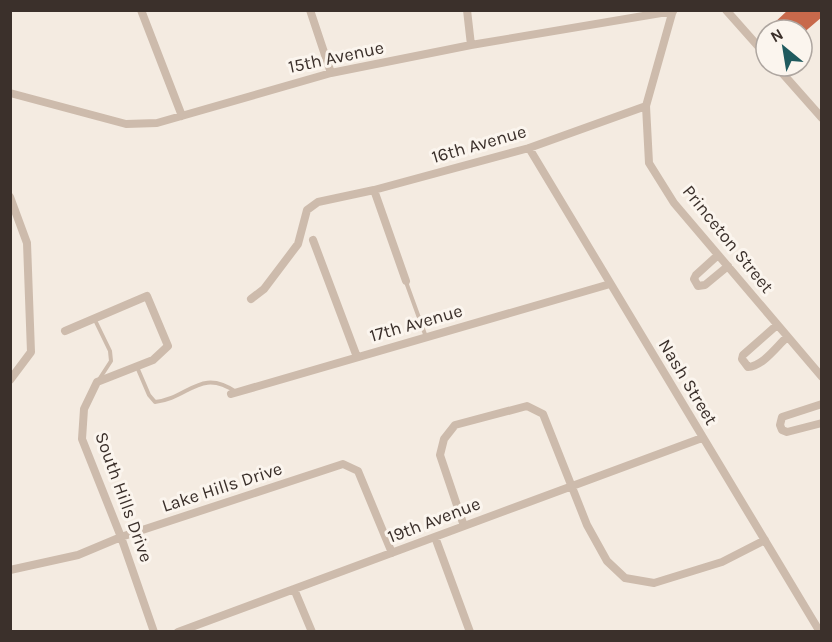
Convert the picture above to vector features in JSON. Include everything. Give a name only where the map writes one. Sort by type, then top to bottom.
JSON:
[{"type":"street","points":[[141,10],[182,116]]},
{"type":"street","points":[[310,10],[331,74]]},
{"type":"street","points":[[467,10],[471,45]]},
{"type":"street","points":[[726,10],[754,42]]},
{"type":"street","name":"15th Avenue","points":[[10,93],[126,124],[156,123],[331,74],[471,45],[673,11]]},
{"type":"street","name":"Princeton Street","points":[[673,11],[646,106],[649,163],[674,203],[822,377]]},
{"type":"street","points":[[788,78],[820,111]]},
{"type":"street","name":"16th Avenue","points":[[251,299],[264,289],[298,244],[307,210],[318,202],[374,190],[528,148],[646,106]]},
{"type":"street","name":"Nash Street","points":[[528,148],[819,632]]},
{"type":"street","points":[[374,190],[406,281]]},
{"type":"street","points":[[10,197],[12,209],[27,243],[31,352],[10,380]]},
{"type":"street","points":[[313,240],[357,357]]},
{"type":"street","points":[[718,255],[696,275],[694,279],[698,286],[705,285],[728,266]]},
{"type":"street","name":"17th Avenue","points":[[234,393],[610,284]]},
{"type":"street","points":[[65,331],[147,296],[168,345],[153,360],[97,382]]},
{"type":"street","points":[[777,325],[742,355],[744,364],[748,367],[760,363],[787,337]]},
{"type":"street","name":"South Hills Drive","points":[[97,382],[84,409],[82,440],[121,537],[154,632]]},
{"type":"street","points":[[822,404],[782,417],[780,425],[782,430],[787,432],[822,423]]},
{"type":"street","points":[[464,526],[440,455],[444,438],[455,425],[527,406],[543,414],[587,525],[607,561],[625,578],[654,582],[722,562],[765,540]]},
{"type":"street","name":"19th Avenue","points":[[178,632],[702,438]]},
{"type":"street","name":"Lake Hills Drive","points":[[10,570],[78,555],[121,537],[343,465],[358,471],[392,553]]},
{"type":"street","points":[[435,537],[470,632]]},
{"type":"street","points":[[294,589],[312,632]]},
{"type":"lane","points":[[406,281],[426,337]]},
{"type":"lane","points":[[94,318],[110,351],[111,361],[97,382]]},
{"type":"lane","points":[[137,366],[149,395],[155,402],[214,381],[225,384],[234,393]]},
{"type":"building","points":[[788,10],[822,10],[822,17],[814,24],[814,18],[779,18]]}]
